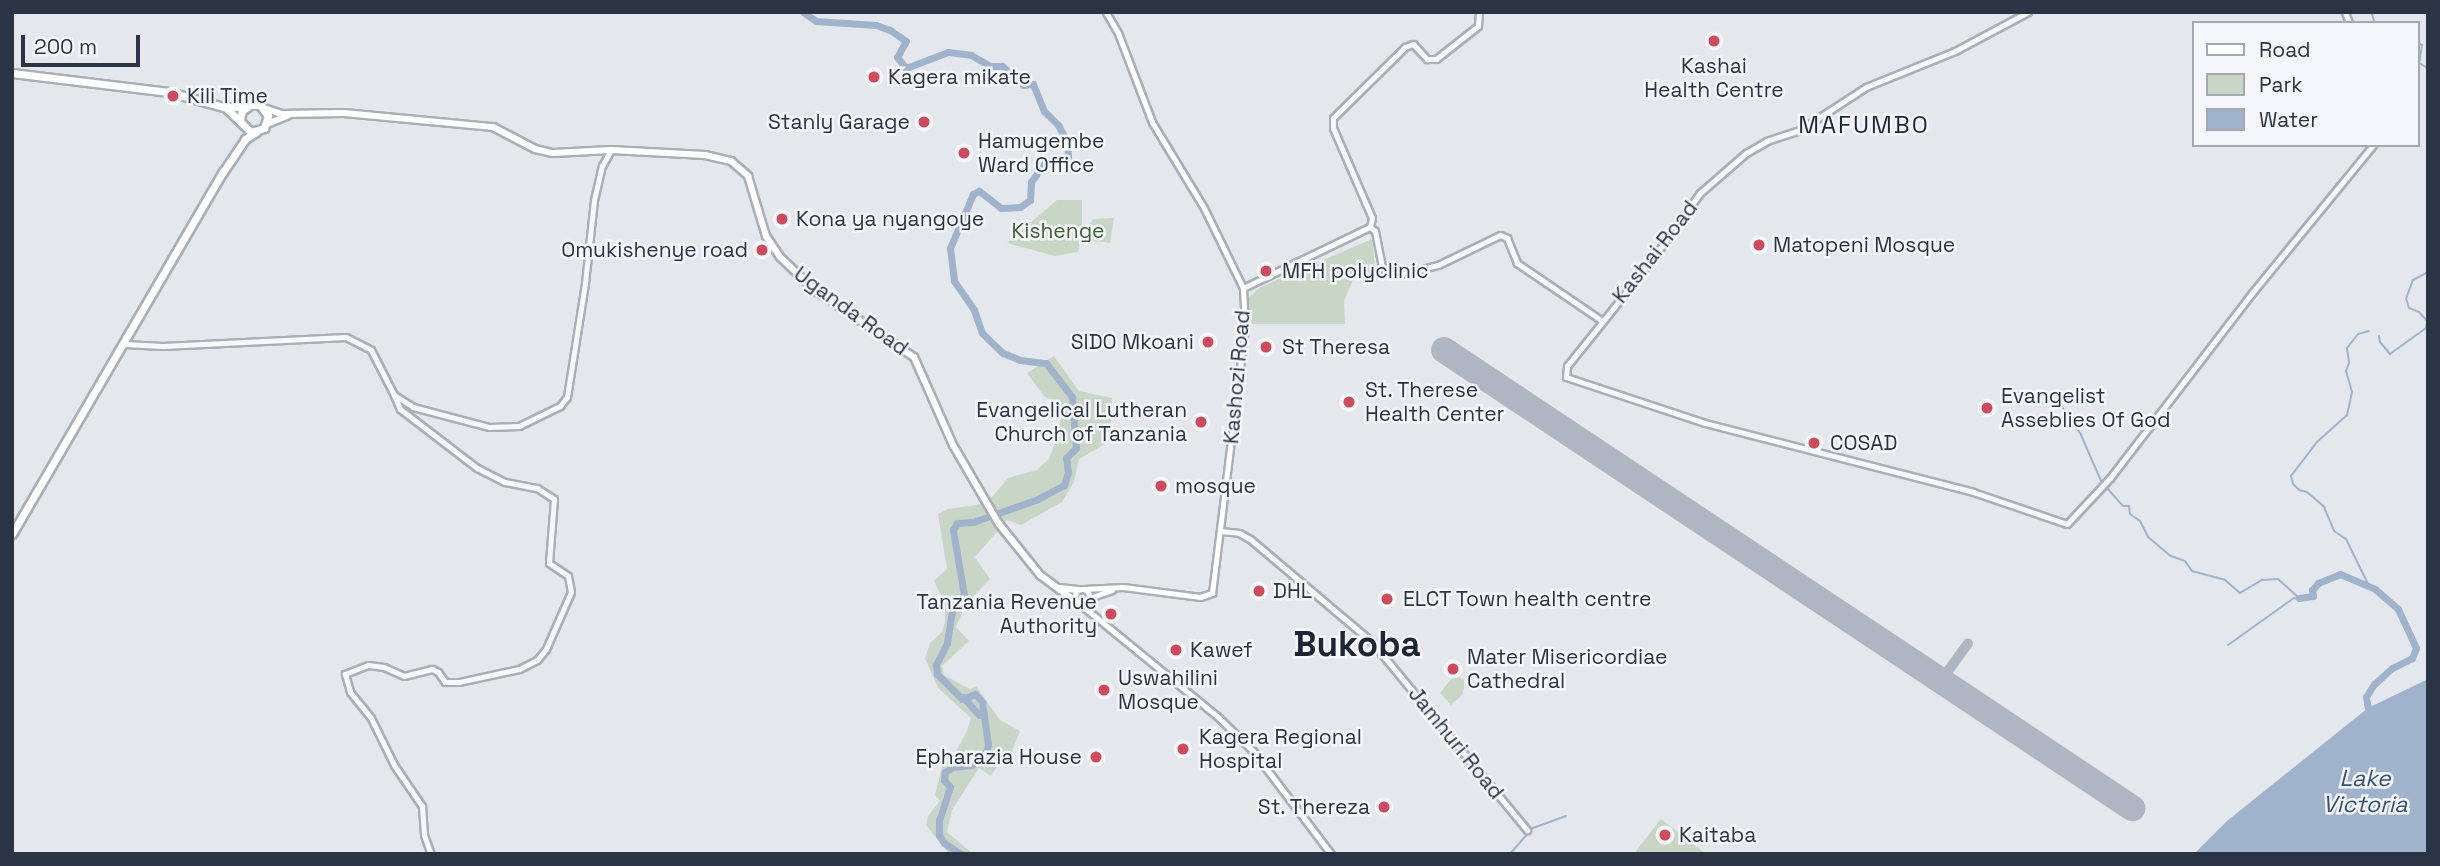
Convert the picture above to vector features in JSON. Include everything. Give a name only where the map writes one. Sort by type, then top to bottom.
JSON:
[{"type":"highway","points":[[12,73],[169,92],[225,107],[255,104],[264,108],[268,116],[267,124],[245,139],[240,146],[12,534]]},
{"type":"highway","points":[[225,107],[241,123],[256,132]]},
{"type":"highway","points":[[240,146],[241,123],[246,107]]},
{"type":"main road","name":"Kashozi Road","points":[[1081,590],[1118,587],[1208,596],[1213,587],[1221,531],[1242,355],[1242,288],[1198,197],[1152,122],[1118,33],[1107,12]]},
{"type":"main road","name":"Uganda Road","points":[[264,108],[276,114],[344,113],[493,127],[546,152],[611,149],[712,156],[731,161],[744,171],[754,189],[766,236],[780,257],[816,291],[914,357],[953,445],[999,524],[1040,575],[1078,602],[1217,716],[1253,751],[1331,854]]},
{"type":"main road","name":"Uganda Road","points":[[267,124],[292,115]]},
{"type":"main road","name":"Kashozi Road","points":[[1078,602],[1118,587]]},
{"type":"main road","points":[[1057,588],[1081,590],[1088,599],[1089,612]]},
{"type":"main road","points":[[1078,602],[1081,590]]},
{"type":"street","points":[[1242,288],[1370,227],[1371,218],[1333,128],[1333,118],[1405,47],[1413,44],[1427,59],[1436,59],[1480,22],[1479,12]]},
{"type":"street","name":"Kashai Road","points":[[1370,227],[1376,230],[1382,267],[1388,272],[1404,274],[1426,269],[1495,237],[1504,236],[1517,263],[1601,320],[1648,265],[1700,193],[1746,153],[1767,141],[1800,130],[1866,87],[1955,51],[2028,12]]},
{"type":"street","points":[[1601,320],[1567,366],[1566,377],[1705,423],[1973,492],[2067,524],[2104,485],[2252,293],[2371,147]]},
{"type":"street","points":[[394,395],[426,411],[503,429],[519,426],[560,406],[568,391],[598,179],[611,149]]},
{"type":"street","points":[[124,344],[163,346],[346,337],[371,350],[400,409],[482,471],[505,481],[537,488],[554,499],[549,563],[568,576],[571,592],[546,649],[537,660],[524,667],[476,681],[445,682],[439,672],[432,670],[404,676],[384,667],[368,665],[345,674],[350,692],[371,718],[394,765],[422,806],[424,835],[432,854]]},
{"type":"street","name":"Jamhuri Road","points":[[1221,531],[1239,533],[1250,539],[1372,642],[1527,830]]},
{"type":"green space","name":"Kishenge","points":[[1057,200],[1082,200],[1082,228],[1078,252],[1055,256],[1007,243]]},
{"type":"green space","name":"Kishenge","points":[[1114,218],[1110,243],[1088,240],[1087,227],[1094,219]]},
{"type":"green space","points":[[1372,239],[1376,274],[1357,271],[1344,301],[1345,324],[1248,324],[1248,298],[1261,287]]},
{"type":"green space","points":[[1054,356],[1079,391],[1112,398],[1110,441],[1079,459],[1074,482],[1062,502],[1021,525],[1007,520],[975,557],[990,579],[966,604],[956,627],[969,641],[942,666],[944,675],[970,689],[976,686],[1000,720],[1020,731],[1011,754],[1002,759],[991,776],[979,768],[952,810],[947,832],[973,854],[949,854],[926,825],[928,816],[940,801],[935,795],[942,766],[954,755],[971,718],[938,688],[925,658],[930,643],[942,632],[945,622],[945,604],[934,581],[947,569],[938,514],[948,509],[977,505],[992,497],[1008,478],[1037,470],[1049,459],[1059,432],[1061,407],[1044,396],[1027,373]]},
{"type":"green space","points":[[1455,674],[1464,680],[1464,688],[1462,695],[1451,705],[1440,693]]},
{"type":"green space","name":"Kaitaba","points":[[1661,819],[1706,854],[1639,854],[1636,851]]},
{"type":"water","name":"Lake Victoria","points":[[2428,679],[2428,854],[2194,854],[2227,821],[2368,708]]},
{"type":"waterway","points":[[803,12],[816,21],[876,25],[890,30],[906,41],[897,57],[906,68],[948,52],[971,55],[990,66],[1002,66],[1023,85],[1033,84],[1044,111],[1058,125],[1067,141],[1068,156],[1044,164],[1031,182],[1030,200],[1020,207],[1001,208],[979,191],[973,194],[950,248],[954,281],[974,310],[982,333],[1003,353],[1020,360],[1046,363],[1072,397],[1076,448],[1066,458],[1068,472],[1064,485],[1038,499],[973,522],[957,523],[953,530],[964,595],[952,611],[947,643],[936,665],[937,674],[962,699],[975,694],[982,702],[988,744],[987,750],[972,765],[952,767],[945,772],[944,780],[950,787],[939,820],[939,835],[944,843],[961,854]]},
{"type":"waterway","points":[[2371,12],[2374,21]]},
{"type":"waterway","points":[[2419,43],[2422,45],[2419,63]]},
{"type":"waterway","points":[[2419,63],[2428,68]]},
{"type":"waterway","points":[[2379,336],[2380,342],[2390,354],[2426,328],[2427,321],[2419,312],[2409,308],[2406,299],[2413,280],[2428,272]]},
{"type":"waterway","points":[[2369,331],[2358,334],[2347,348],[2349,363],[2346,371],[2352,392],[2347,415],[2317,442],[2291,476],[2293,484],[2299,490],[2307,492],[2324,507],[2334,531],[2346,539],[2369,586]]},
{"type":"waterway","points":[[2061,390],[2059,403],[2081,435],[2102,483]]},
{"type":"waterway","points":[[2106,487],[2123,506],[2129,506],[2130,514],[2140,521],[2148,537],[2171,556],[2185,561],[2192,571],[2225,580],[2240,593],[2262,580],[2278,579],[2299,598]]},
{"type":"waterway","points":[[2299,598],[2313,596],[2312,590],[2318,583],[2340,574],[2375,589],[2398,609],[2416,648],[2412,658],[2392,668],[2374,684],[2366,697],[2368,708]]},
{"type":"waterway","points":[[2228,645],[2294,598],[2298,599]]},
{"type":"waterway","points":[[963,697],[979,715]]},
{"type":"waterway","points":[[1510,854],[1533,828],[1566,816]]},
{"type":"taxiway","points":[[1945,675],[1968,643]]},
{"type":"runway","points":[[1444,350],[2132,808]]},
{"type":"place","name":"Kashai Health Centre","points":[[1714,41]]},
{"type":"place","name":"Kagera mikate","points":[[874,77]]},
{"type":"place","name":"Kili Time","points":[[173,96]]},
{"type":"place","name":"Stanly Garage","points":[[924,122]]},
{"type":"place","name":"Hamugembe Ward Office","points":[[964,153]]},
{"type":"place","name":"Kona ya nyangoye","points":[[782,219]]},
{"type":"place","name":"Matopeni Mosque","points":[[1759,245]]},
{"type":"place","name":"Omukishenye road","points":[[762,250]]},
{"type":"place","name":"MFH polyclinic","points":[[1266,271]]},
{"type":"place","name":"SIDO Mkoani","points":[[1208,342]]},
{"type":"place","name":"St Theresa","points":[[1266,347]]},
{"type":"place","name":"St. Therese Health Center","points":[[1349,402]]},
{"type":"place","name":"Evangelist Asseblies Of God","points":[[1987,408]]},
{"type":"place","name":"Evangelical Lutheran Church of Tanzania","points":[[1201,422]]},
{"type":"place","name":"COSAD","points":[[1814,443]]},
{"type":"place","name":"mosque","points":[[1161,486]]},
{"type":"place","name":"DHL","points":[[1259,591]]},
{"type":"place","name":"ELCT Town health centre","points":[[1387,599]]},
{"type":"place","name":"Tanzania Revenue Authority","points":[[1111,614]]},
{"type":"place","name":"Kawef","points":[[1176,650]]},
{"type":"place","name":"Mater Misericordiae Cathedral","points":[[1453,669]]},
{"type":"place","name":"Uswahilini Mosque","points":[[1104,690]]},
{"type":"place","name":"Kagera Regional Hospital","points":[[1183,749]]},
{"type":"place","name":"Epharazia House","points":[[1096,757]]},
{"type":"place","name":"St. Thereza","points":[[1384,807]]},
{"type":"place","name":"Kaitaba","points":[[1665,835]]},
{"type":"district","name":"MAFUMBO","points":[[1864,125]]},
{"type":"district","name":"Bukoba","points":[[1357,644]]}]
